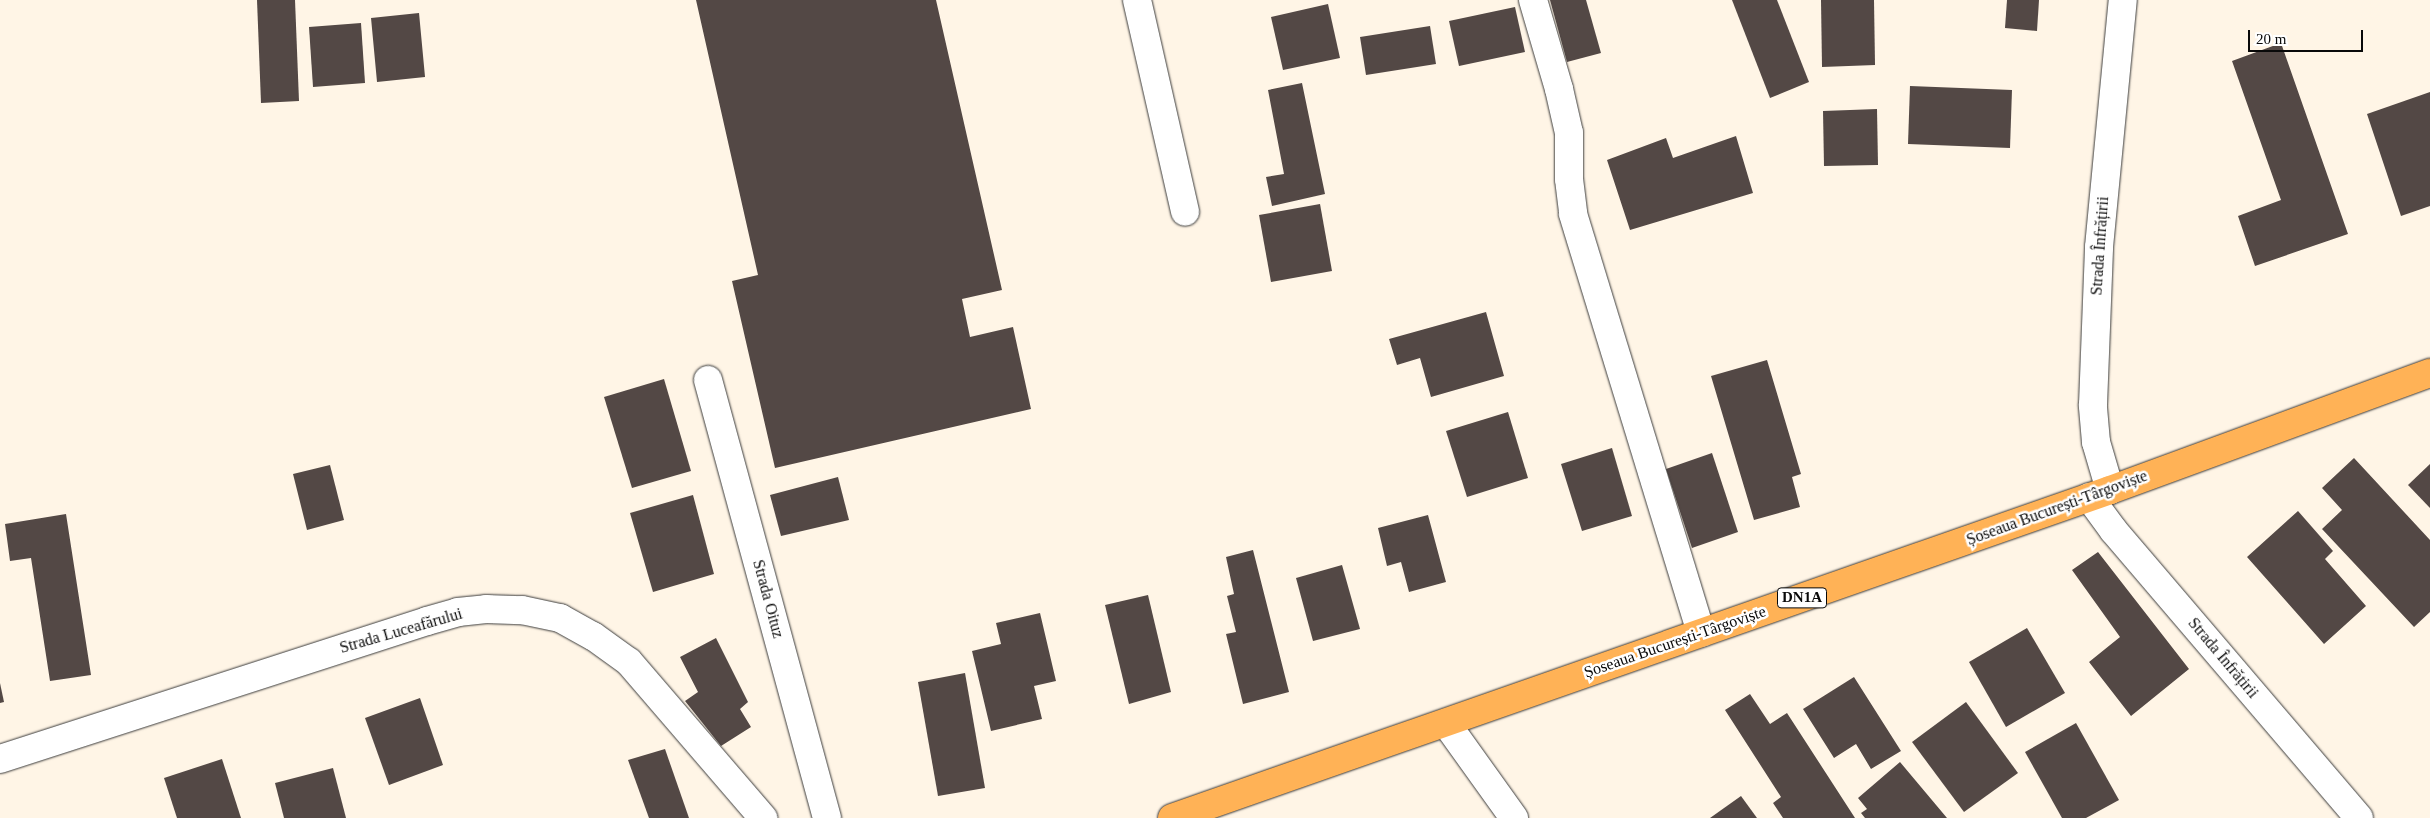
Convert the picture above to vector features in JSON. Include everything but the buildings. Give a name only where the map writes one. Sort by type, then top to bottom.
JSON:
[{"type":"main road","name":"Șoseaua București-Târgoviște","points":[[1172,818],[2100,493],[2430,373]]},
{"type":"street","points":[[1137,0],[1185,212]]},
{"type":"street","points":[[1533,0],[1560,89],[1569,133],[1568,180],[1573,214],[1702,633]]},
{"type":"street","name":"Strada Înfrățirii","points":[[2123,0],[2099,247],[2093,405],[2100,493],[2121,539],[2359,818]]},
{"type":"street","name":"Strada Oituz","points":[[708,380],[828,818]]},
{"type":"street","name":"Strada Luceafărului","points":[[0,759],[411,625],[458,612],[486,609],[522,610],[560,618],[593,636],[629,662],[763,818]]},
{"type":"street","points":[[1446,723],[1514,818]]}]
